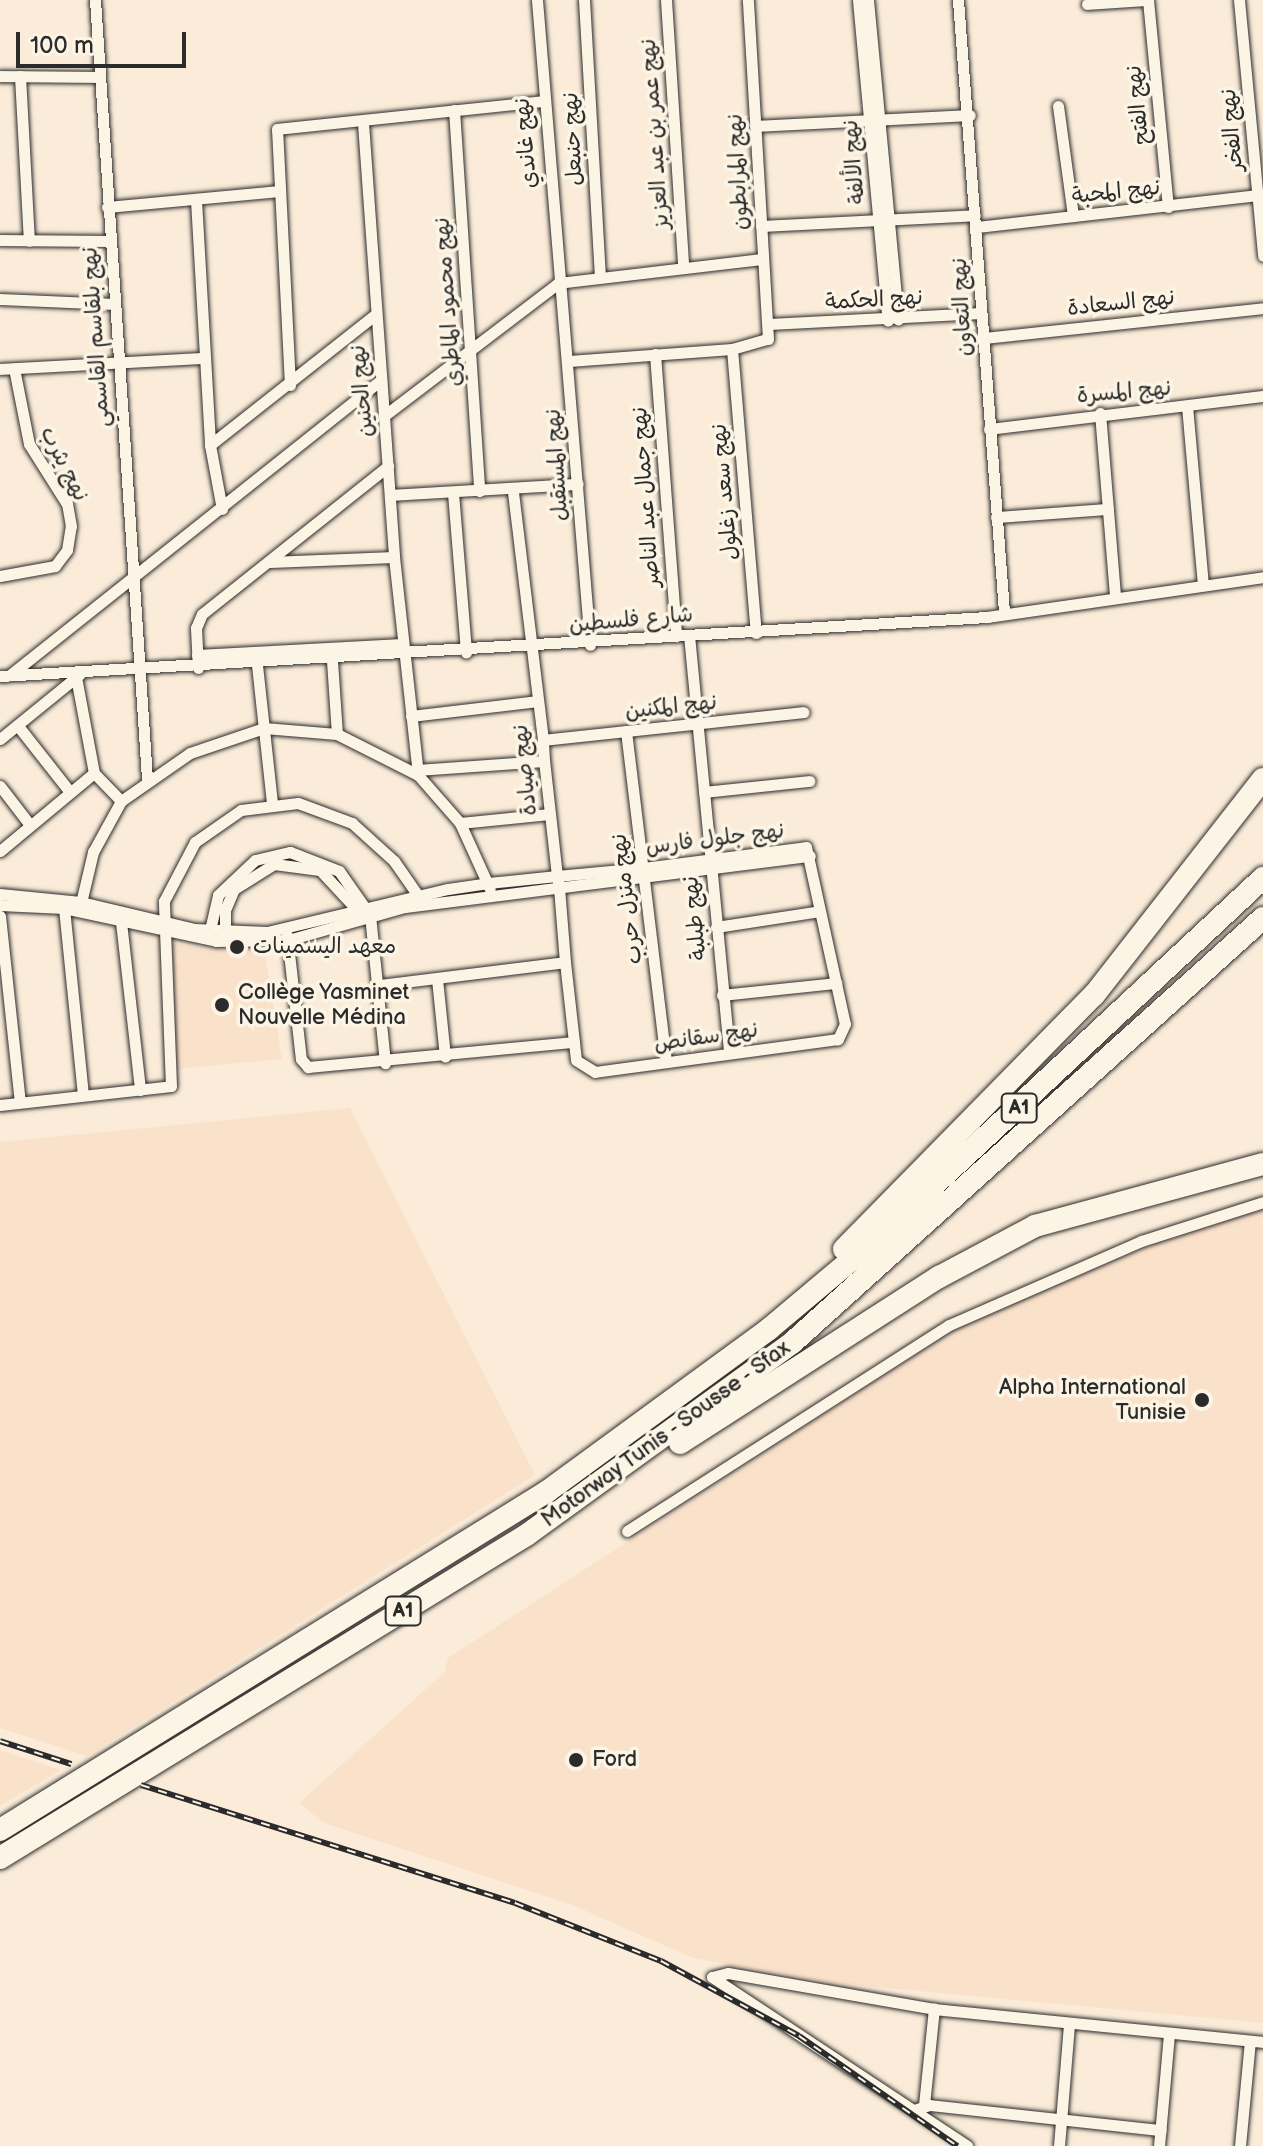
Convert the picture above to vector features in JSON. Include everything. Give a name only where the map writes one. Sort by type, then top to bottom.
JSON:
[{"type":"highway","points":[[769,1329],[1094,995],[1263,779]]},
{"type":"highway","name":"A1","points":[[769,1329],[942,1179],[1263,878]]},
{"type":"highway","name":"Motorway Tunis - Sousse - Sfax","points":[[0,1858],[528,1534],[793,1342],[1263,918]]},
{"type":"highway","points":[[0,1858],[551,1527],[981,1254],[1035,1226],[1113,1201],[1263,1164]]},
{"type":"highway","name":"Motorway Tunis - Sousse - Sfax","points":[[0,1830],[522,1508],[769,1329]]},
{"type":"street","name":"نهج بلقاسم القاسمي","points":[[95,0],[130,583],[147,778]]},
{"type":"street","name":"نهج غاندي","points":[[537,0],[542,101],[562,282]]},
{"type":"street","name":"نهج حنبعل","points":[[584,0],[600,276]]},
{"type":"street","name":"نهج عمر بن عبد العزيز","points":[[666,0],[683,266]]},
{"type":"street","name":"نهج المرابطون","points":[[732,349],[766,341],[769,324],[748,0]]},
{"type":"street","name":"نهج الألفة","points":[[858,0],[865,18],[893,321]]},
{"type":"street","name":"نهج الألفة","points":[[865,18],[868,0]]},
{"type":"street","name":"نهج التعاون","points":[[958,0],[970,115],[981,313],[1004,612]]},
{"type":"street","points":[[1087,4],[1146,0]]},
{"type":"street","name":"نهج الفتح","points":[[1146,0],[1168,207]]},
{"type":"street","name":"نهج الفخر","points":[[1239,0],[1263,256]]},
{"type":"street","points":[[0,76],[100,77]]},
{"type":"street","points":[[20,76],[29,241]]},
{"type":"street","points":[[290,385],[275,132],[280,126],[363,123],[542,101]]},
{"type":"street","points":[[1058,106],[1073,216]]},
{"type":"street","name":"نهج محمود الماطري","points":[[454,110],[479,491]]},
{"type":"street","points":[[755,126],[970,115]]},
{"type":"street","name":"نهج الحنين","points":[[363,123],[394,557],[418,772]]},
{"type":"street","points":[[107,207],[279,191]]},
{"type":"street","name":"نهج المحبة","points":[[761,226],[1073,216],[1258,195]]},
{"type":"street","points":[[196,200],[210,445],[222,509]]},
{"type":"street","points":[[0,240],[110,241]]},
{"type":"street","points":[[385,415],[562,282],[763,259]]},
{"type":"street","name":"نهج المستقبل","points":[[562,282],[590,645]]},
{"type":"street","points":[[0,299],[115,304]]},
{"type":"street","name":"نهج السعادة","points":[[984,338],[1263,308]]},
{"type":"street","name":"نهج الحكمة","points":[[769,324],[893,321],[981,313]]},
{"type":"street","points":[[210,445],[290,385],[376,314]]},
{"type":"street","points":[[569,361],[732,349]]},
{"type":"street","name":"نهج سعد زغلول","points":[[732,349],[756,633]]},
{"type":"street","name":"نهج جمال عبد الناصر","points":[[655,354],[676,636]]},
{"type":"street","points":[[0,369],[205,358]]},
{"type":"street","name":"نهج يثرب","points":[[0,576],[55,566],[67,550],[71,526],[67,504],[29,444],[14,368]]},
{"type":"street","points":[[3,678],[130,583],[381,380]]},
{"type":"street","name":"نهج المسرة","points":[[989,429],[1100,413],[1263,396]]},
{"type":"street","points":[[1187,406],[1203,584]]},
{"type":"street","points":[[1100,413],[1115,595]]},
{"type":"street","points":[[198,668],[202,614],[388,466]]},
{"type":"street","points":[[391,495],[513,491],[578,484]]},
{"type":"street","name":"نهج صيادة","points":[[513,491],[543,740],[574,1042],[580,1066]]},
{"type":"street","points":[[453,493],[466,652]]},
{"type":"street","points":[[996,517],[1108,509]]},
{"type":"street","points":[[269,562],[394,557]]},
{"type":"street","name":"شارع فلسطين","points":[[3,678],[332,661],[403,650],[466,652],[756,633],[1004,612],[1263,577]]},
{"type":"street","name":"نهج طبلبة","points":[[689,635],[729,1053]]},
{"type":"street","points":[[197,655],[403,650]]},
{"type":"street","points":[[332,661],[337,734]]},
{"type":"street","points":[[257,665],[272,803]]},
{"type":"street","points":[[0,739],[78,675]]},
{"type":"street","points":[[78,675],[94,773],[121,801]]},
{"type":"street","points":[[411,716],[538,701]]},
{"type":"street","name":"نهج المكنين","points":[[543,740],[803,712]]},
{"type":"street","points":[[18,726],[70,792]]},
{"type":"street","points":[[80,907],[93,852],[121,801],[147,778],[201,748],[264,728],[337,734],[418,772],[460,823],[490,889]]},
{"type":"street","name":"نهج منزل حرب","points":[[626,731],[666,1062]]},
{"type":"street","points":[[418,772],[544,761]]},
{"type":"street","points":[[0,851],[94,773]]},
{"type":"street","points":[[704,792],[809,781]]},
{"type":"street","points":[[0,786],[30,825]]},
{"type":"street","points":[[0,1105],[166,1089],[175,1077],[162,926],[170,880],[195,842],[241,810],[272,803],[298,803],[352,823],[420,899]]},
{"type":"street","points":[[460,823],[550,814]]},
{"type":"street","points":[[210,930],[213,907],[228,881],[271,854],[290,852],[327,863],[364,912],[371,928],[385,1063]]},
{"type":"street","name":"نهج جلول فارس","points":[[0,894],[80,907],[216,941],[287,936],[364,912],[420,899],[709,864],[810,856],[820,911]]},
{"type":"street","points":[[225,932],[225,910],[234,889],[274,864],[320,870],[364,912]]},
{"type":"street","name":"نهج جلول فارس","points":[[0,905],[80,907],[121,922],[287,936]]},
{"type":"street","points":[[64,908],[83,1095]]},
{"type":"street","points":[[716,927],[820,911],[836,983],[722,995]]},
{"type":"street","points":[[0,916],[6,1024],[20,1102]]},
{"type":"street","points":[[121,922],[140,1090]]},
{"type":"street","points":[[287,936],[301,1059],[308,1067],[385,1063],[574,1042]]},
{"type":"street","points":[[379,985],[565,962]]},
{"type":"street","points":[[437,979],[445,1057]]},
{"type":"street","name":"نهج سقانص","points":[[580,1066],[595,1072],[838,1039],[845,1024],[836,983]]},
{"type":"street","points":[[627,1531],[949,1325],[1141,1241],[1263,1202]]},
{"type":"street","points":[[967,2146],[921,2107],[712,1977],[728,1973],[934,2009],[1069,2025],[1263,2042]]},
{"type":"street","points":[[921,2107],[934,2009]]},
{"type":"street","points":[[1059,2146],[1069,2025]]},
{"type":"street","points":[[1159,2146],[1169,2033]]},
{"type":"street","points":[[1240,2146],[1250,2041]]},
{"type":"street","points":[[921,2107],[1161,2130]]},
{"type":"shaded area","name":"Collège Yasminet Nouvelle Médina","points":[[162,942],[226,951],[264,948],[282,1059],[178,1069]]},
{"type":"shaded area","points":[[350,1108],[535,1475],[87,1756],[0,1728],[0,1142]]},
{"type":"shaded area","points":[[1263,1209],[1263,2023],[833,1983],[693,1958],[572,1905],[324,1823],[299,1803],[445,1672],[448,1658],[959,1327],[1141,1249]]},
{"type":"shaded area","points":[[0,1750],[33,1761],[61,1770],[0,1806]]},
{"type":"railway","points":[[0,1741],[71,1764]]},
{"type":"railway","points":[[141,1785],[515,1903],[661,1961],[799,2036],[957,2146]]},
{"type":"place","name":"معهد اليسمينات","points":[[237,947]]},
{"type":"place","name":"Collège Yasminet Nouvelle Médina","points":[[222,1005]]},
{"type":"place","name":"Alpha International Tunisie","points":[[1202,1400]]},
{"type":"place","name":"Ford","points":[[576,1760]]}]
